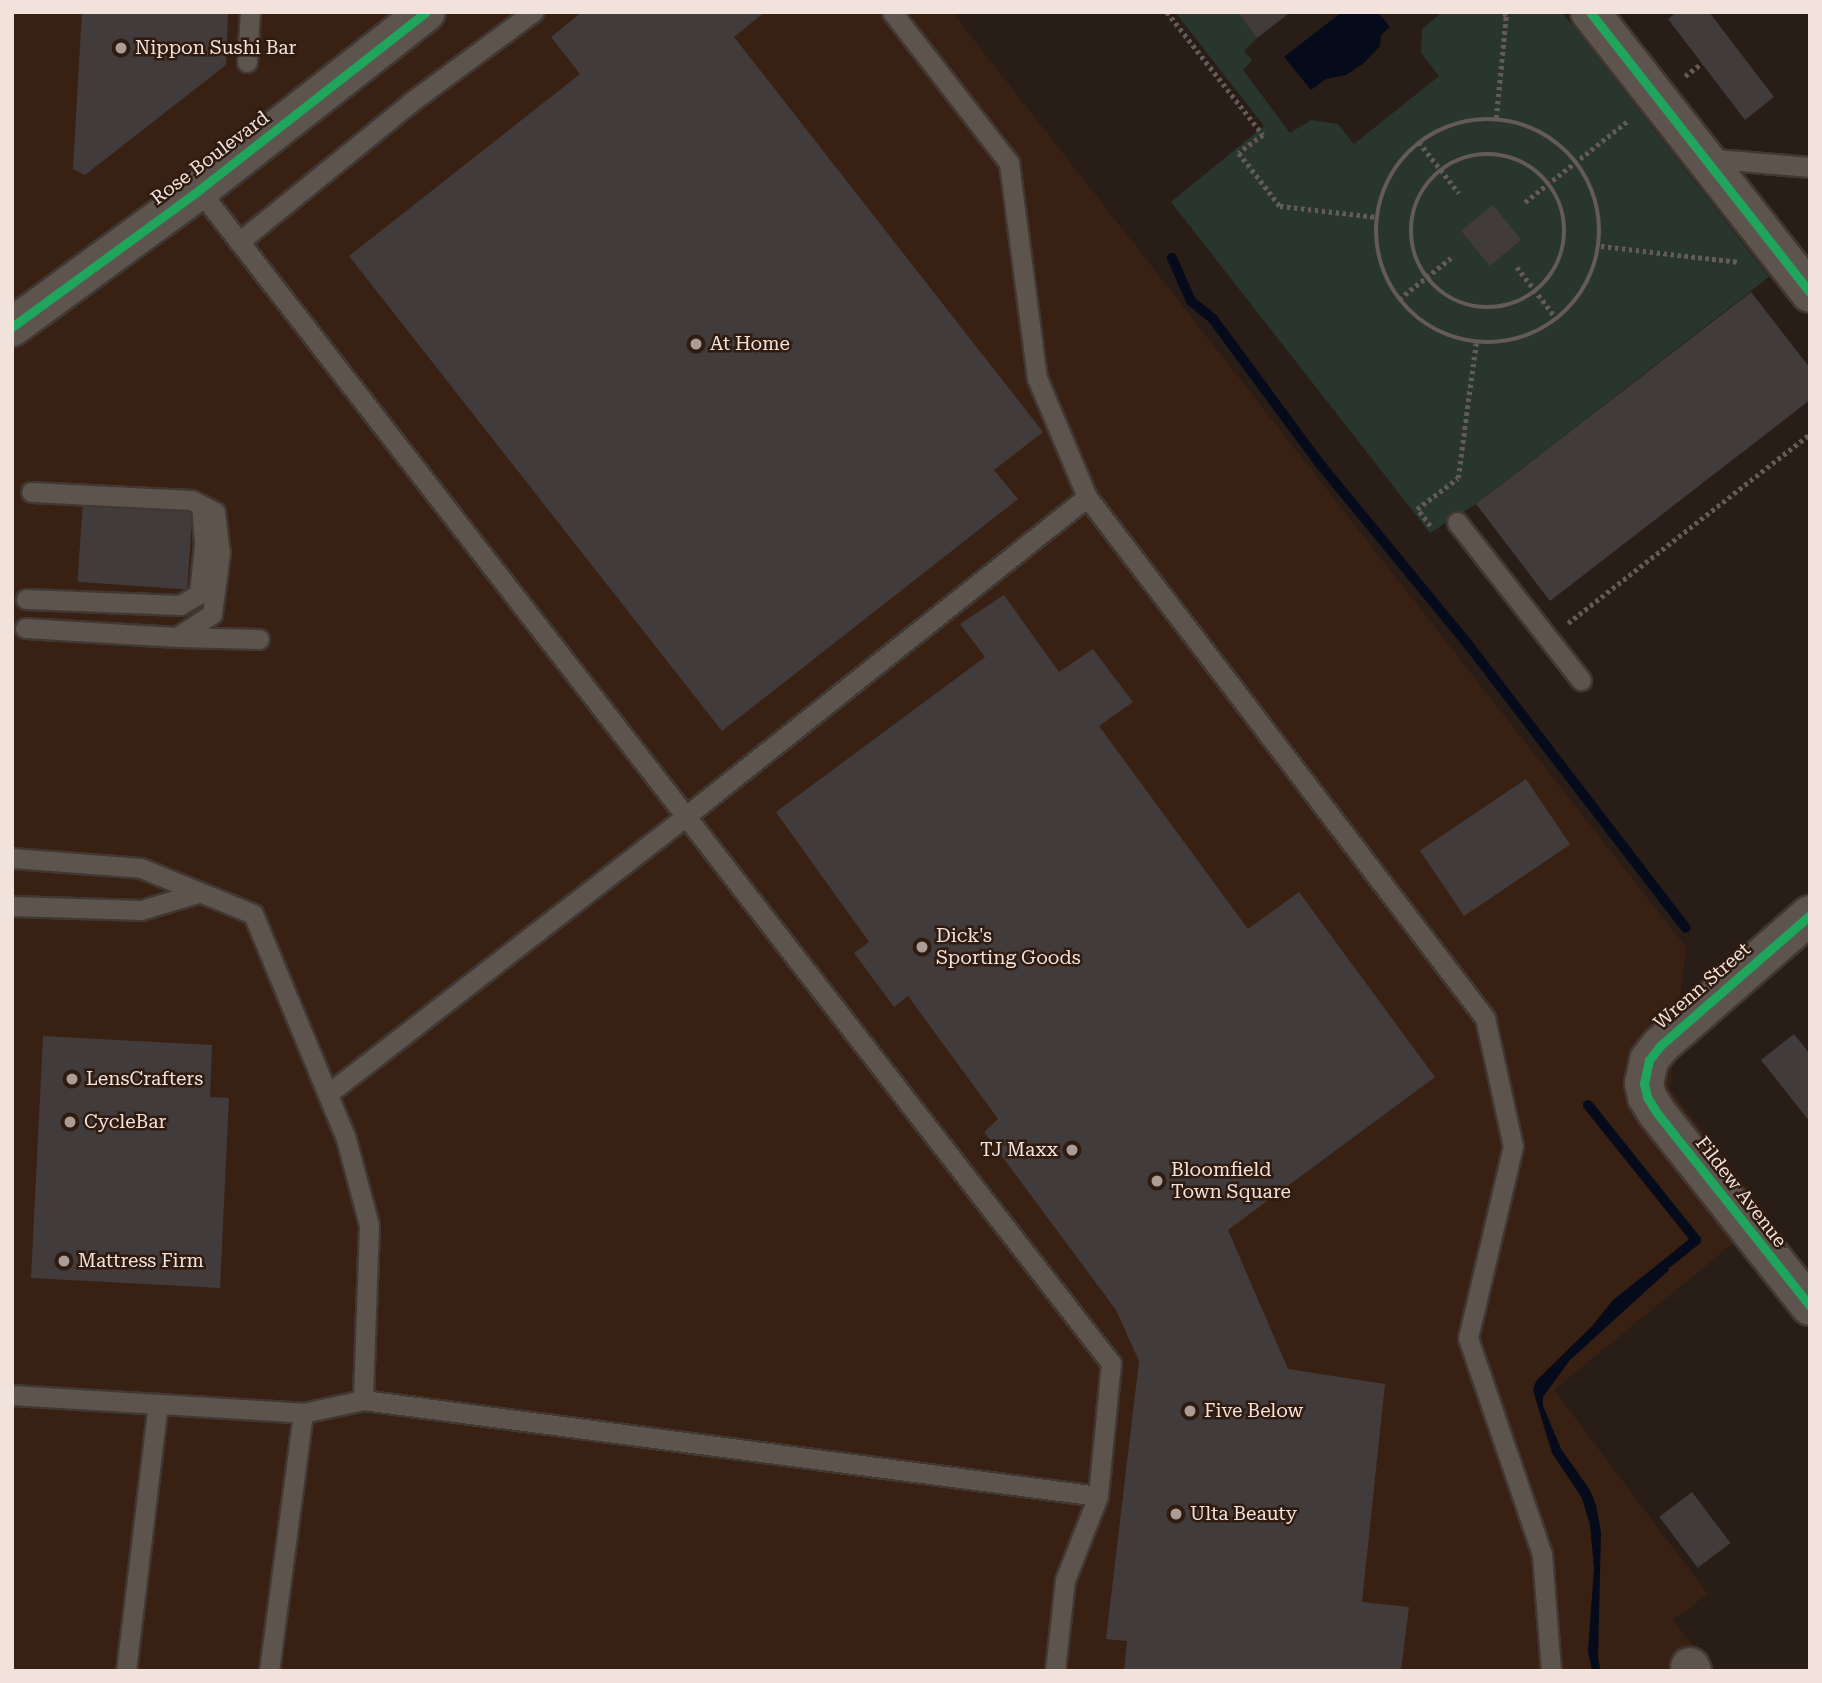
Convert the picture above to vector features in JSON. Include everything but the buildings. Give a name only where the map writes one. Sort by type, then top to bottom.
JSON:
[{"type":"street","name":"Rose Boulevard","points":[[12,327],[199,190],[426,12]]},
{"type":"street","points":[[1590,12],[1810,293]]},
{"type":"street","name":"Wrenn Street","points":[[1647,1097],[1645,1077],[1654,1053],[1810,915]]},
{"type":"street","name":"Fildew Avenue","points":[[1647,1097],[1810,1306]]},
{"type":"lane","points":[[247,62],[250,12]]},
{"type":"lane","points":[[239,242],[411,102],[533,12]]},
{"type":"lane","points":[[892,12],[1009,163],[1037,378],[1087,497],[1485,1018],[1513,1146],[1468,1338],[1542,1554],[1551,1671]]},
{"type":"lane","points":[[1703,158],[1810,167]]},
{"type":"lane","points":[[199,190],[1111,1363],[1098,1496],[1065,1580],[1055,1671]]},
{"type":"lane","points":[[31,492],[191,500],[215,512],[220,553],[212,614],[177,637]]},
{"type":"lane","points":[[329,1093],[686,816],[1087,497]]},
{"type":"lane","points":[[26,599],[180,605],[199,594],[204,544],[201,505]]},
{"type":"lane","points":[[1457,522],[1581,680]]},
{"type":"lane","points":[[25,628],[259,639]]},
{"type":"lane","points":[[12,858],[141,868],[253,914],[329,1093],[346,1139],[369,1225],[363,1400]]},
{"type":"lane","points":[[12,906],[141,910],[198,893]]},
{"type":"lane","points":[[12,1395],[303,1413],[363,1400],[1098,1496]]},
{"type":"lane","points":[[126,1671],[158,1404]]},
{"type":"lane","points":[[269,1671],[303,1413]]},
{"type":"path","points":[[1167,12],[1263,135],[1239,153],[1280,206],[1377,218]]},
{"type":"path","points":[[1496,118],[1506,16],[1503,12]]},
{"type":"path","points":[[1496,118],[1527,126],[1545,135],[1586,177],[1600,211],[1601,246],[1590,281],[1557,319],[1515,341],[1476,343],[1434,329],[1399,299],[1386,278],[1380,260],[1377,218],[1387,182],[1398,162],[1419,142],[1441,128],[1466,119],[1496,118]]},
{"type":"path","points":[[1525,202],[1631,118]]},
{"type":"path","points":[[1419,142],[1459,192]]},
{"type":"path","points":[[1485,153],[1510,157],[1532,168],[1550,183],[1562,209],[1566,235],[1560,262],[1546,284],[1536,292],[1506,306],[1488,309],[1469,306],[1444,294],[1414,259],[1409,234],[1412,210],[1423,188],[1440,170],[1461,158],[1485,153]]},
{"type":"path","points":[[1601,246],[1739,262],[1745,257]]},
{"type":"path","points":[[1399,299],[1451,258]]},
{"type":"path","points":[[1517,267],[1557,319]]},
{"type":"path","points":[[1561,628],[1810,434]]},
{"type":"shaded area","name":"Bloomfield Town Square","points":[[12,12],[952,12],[1686,947],[1670,1089],[1768,1215],[1554,1390],[1708,1594],[1673,1620],[1713,1671],[12,1671]]},
{"type":"green space","points":[[1175,12],[1237,12],[1257,38],[1244,51],[1252,60],[1243,70],[1290,133],[1311,120],[1338,124],[1354,144],[1439,76],[1421,53],[1422,29],[1442,12],[1562,12],[1769,277],[1476,504],[1430,533],[1171,202],[1264,126]]},
{"type":"water","points":[[1342,12],[1378,12],[1390,27],[1381,35],[1380,46],[1364,63],[1346,75],[1326,79],[1311,90],[1284,57]]},
{"type":"water","points":[[1666,1258],[1669,1270],[1570,1360],[1543,1397],[1543,1406],[1561,1449],[1590,1490],[1601,1532],[1598,1659],[1601,1671],[1592,1671],[1588,1651],[1594,1568],[1590,1525],[1582,1498],[1552,1453],[1533,1390],[1536,1381],[1592,1326],[1613,1300]]},
{"type":"waterway","points":[[1172,258],[1191,301],[1213,319],[1320,464],[1467,643],[1686,928]]},
{"type":"waterway","points":[[1588,1105],[1696,1240],[1668,1263]]},
{"type":"cycle path","points":[[12,327],[199,190],[426,12]]},
{"type":"cycle path","points":[[1590,12],[1810,293]]},
{"type":"cycle path","points":[[1810,915],[1660,1046],[1649,1060],[1644,1083],[1647,1097],[1657,1113],[1810,1306]]},
{"type":"place","name":"Nippon Sushi Bar","points":[[121,48]]},
{"type":"place","name":"At Home","points":[[696,344]]},
{"type":"place","name":"Dick's Sporting Goods","points":[[922,947]]},
{"type":"place","name":"LensCrafters","points":[[72,1079]]},
{"type":"place","name":"CycleBar","points":[[70,1122]]},
{"type":"place","name":"TJ Maxx","points":[[1072,1150]]},
{"type":"place","name":"Bloomfield Town Square","points":[[1157,1181]]},
{"type":"place","name":"Mattress Firm","points":[[64,1261]]},
{"type":"place","name":"Five Below","points":[[1190,1411]]},
{"type":"place","name":"Ulta Beauty","points":[[1176,1514]]}]
